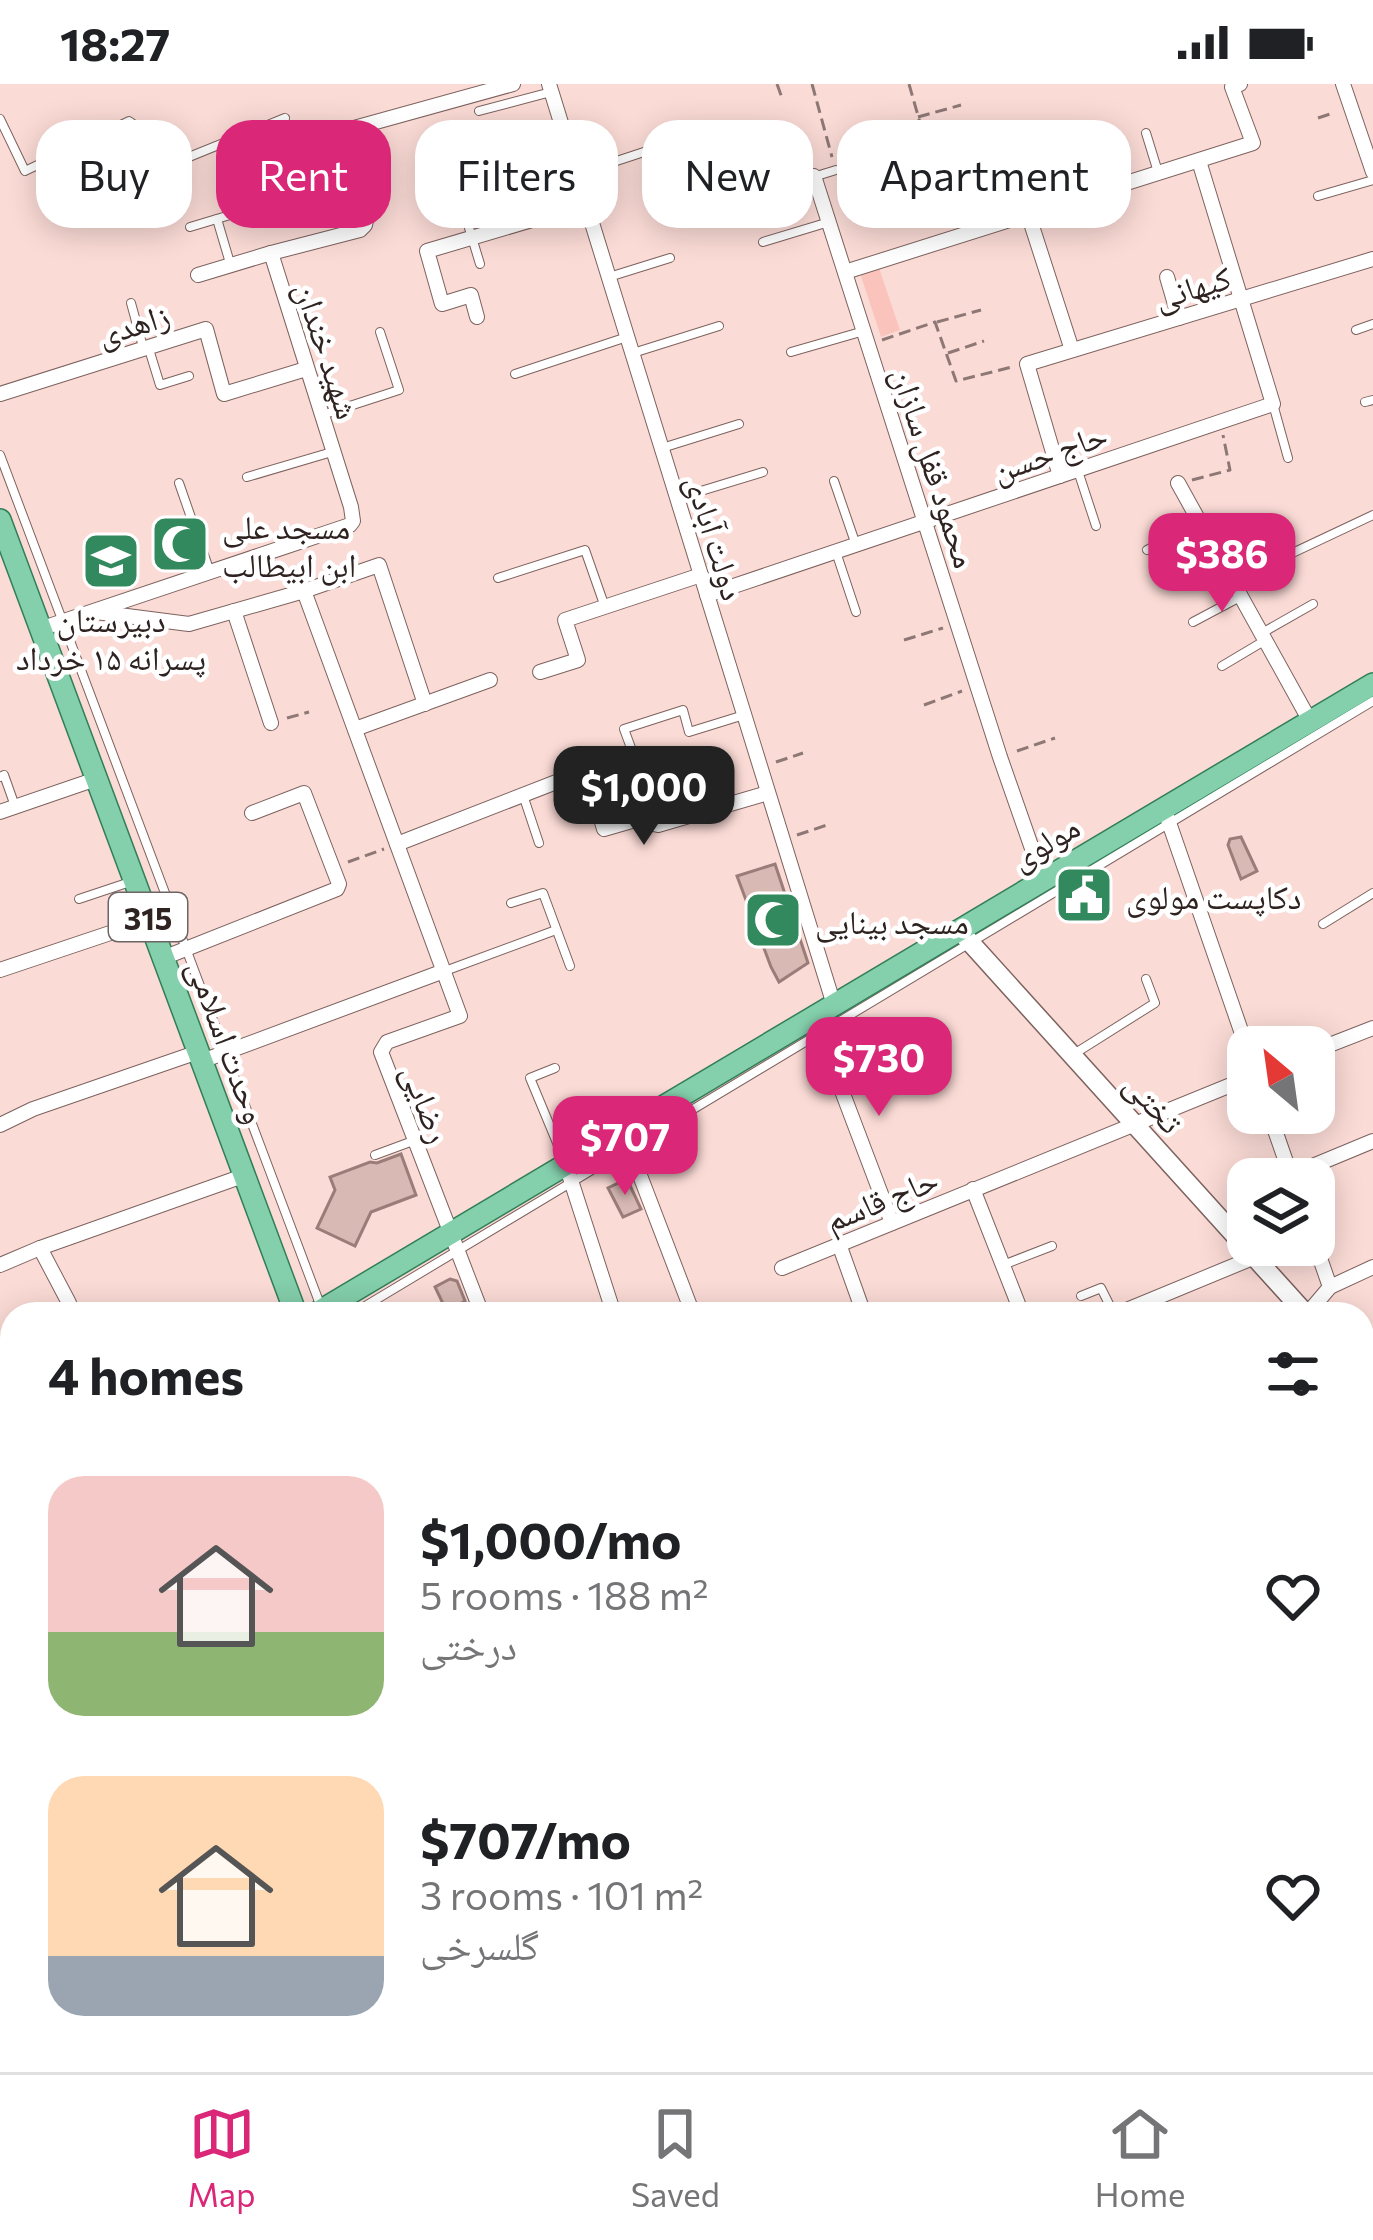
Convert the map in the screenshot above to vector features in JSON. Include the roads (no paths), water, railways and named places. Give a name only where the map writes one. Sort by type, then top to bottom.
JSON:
[{"type":"main road","name":"وحدت اسلامی","points":[[0,520],[4,545],[40,629],[291,1302]]},
{"type":"main road","name":"مولوی","points":[[341,1302],[454,1244],[834,1005],[966,937],[1043,880],[1167,816],[1373,684]]},
{"type":"main road","name":"تختی","points":[[966,937],[1227,1226]]},
{"type":"main road","name":"تختی","points":[[1263,1266],[1295,1302]]},
{"type":"street","name":"شهید خندان","points":[[40,629],[350,525],[353,516],[271,253],[361,230],[365,225],[367,216],[345,144],[354,128],[513,84]]},
{"type":"street","points":[[1131,182],[1253,143],[1232,87],[1240,84]]},
{"type":"street","points":[[1343,84],[1372,168]]},
{"type":"street","name":"دولت آبادی","points":[[550,88],[560,120]]},
{"type":"street","points":[[1199,160],[1273,404]]},
{"type":"street","name":"محمود قفل سازان","points":[[814,176],[1043,880]]},
{"type":"street","points":[[477,316],[471,295],[442,304],[427,251],[506,228]]},
{"type":"street","name":"دولت آبادی","points":[[594,228],[834,1005]]},
{"type":"street","points":[[845,272],[986,228]]},
{"type":"street","points":[[1032,228],[1072,350]]},
{"type":"street","points":[[198,274],[271,253]]},
{"type":"street","name":"کیهانی","points":[[1060,476],[1027,364],[1373,259]]},
{"type":"street","points":[[1167,278],[1179,318]]},
{"type":"street","name":"زاهدی","points":[[0,394],[206,329],[224,394],[306,369]]},
{"type":"street","name":"حاج حسن","points":[[707,595],[1273,404]]},
{"type":"street","points":[[1178,483],[1310,721]]},
{"type":"street","points":[[91,611],[189,624],[379,565],[425,704]]},
{"type":"street","points":[[540,672],[578,660],[566,620],[701,575]]},
{"type":"street","points":[[0,1125],[33,1109],[226,1052],[444,971],[304,591]]},
{"type":"street","points":[[234,611],[272,723]]},
{"type":"street","points":[[355,729],[490,680]]},
{"type":"street","points":[[586,770],[604,829],[635,820],[658,825],[768,793]]},
{"type":"street","points":[[8,809],[96,779]]},
{"type":"street","points":[[397,844],[564,779]]},
{"type":"street","points":[[163,958],[330,892],[339,884],[304,794],[252,813]]},
{"type":"street","points":[[1167,816],[1239,1026]]},
{"type":"street","points":[[0,970],[149,920]]},
{"type":"street","name":"رضایی","points":[[444,971],[460,1016],[388,1042],[381,1052],[477,1302]]},
{"type":"street","points":[[1335,1043],[1373,1028]]},
{"type":"street","points":[[820,1034],[892,1223]]},
{"type":"street","name":"حاج قاسم","points":[[782,1268],[1227,1087]]},
{"type":"street","points":[[626,1140],[688,1302]]},
{"type":"street","points":[[1335,1158],[1373,1141]]},
{"type":"street","points":[[569,1174],[610,1302]]},
{"type":"street","points":[[0,1265],[243,1176]]},
{"type":"street","points":[[973,1190],[1017,1302]]},
{"type":"street","points":[[839,1244],[860,1302]]},
{"type":"street","points":[[40,1248],[68,1302]]},
{"type":"street","points":[[1163,1302],[1237,1266]]},
{"type":"street","points":[[1323,1266],[1330,1287]]},
{"type":"street","points":[[1317,1302],[1330,1287],[1373,1267]]},
{"type":"lane","points":[[479,111],[550,88]]},
{"type":"lane","points":[[0,119],[25,170],[129,121],[184,159],[285,118]]},
{"type":"lane","points":[[1146,133],[1158,174]]},
{"type":"lane","points":[[1318,196],[1372,168]]},
{"type":"lane","points":[[814,176],[836,170]]},
{"type":"lane","points":[[763,242],[829,222]]},
{"type":"lane","points":[[220,228],[230,265]]},
{"type":"lane","points":[[469,228],[480,264]]},
{"type":"lane","points":[[609,277],[670,258]]},
{"type":"lane","points":[[131,303],[160,385],[189,376]]},
{"type":"lane","points":[[1356,330],[1373,324]]},
{"type":"lane","points":[[632,353],[719,326]]},
{"type":"lane","points":[[322,415],[399,389],[380,332]]},
{"type":"lane","points":[[514,374],[627,337]]},
{"type":"lane","points":[[791,352],[867,338]]},
{"type":"lane","points":[[1273,404],[1288,458]]},
{"type":"lane","points":[[662,448],[739,424]]},
{"type":"lane","points":[[248,476],[333,452]]},
{"type":"lane","points":[[0,455],[316,1302]]},
{"type":"lane","points":[[1078,470],[1096,526]]},
{"type":"lane","points":[[677,498],[763,472]]},
{"type":"lane","points":[[834,481],[856,545]]},
{"type":"lane","points":[[179,483],[210,572]]},
{"type":"lane","points":[[1231,581],[1373,515]]},
{"type":"lane","points":[[1147,550],[1198,523]]},
{"type":"lane","points":[[498,578],[585,550],[605,607]]},
{"type":"lane","points":[[836,551],[856,612]]},
{"type":"lane","points":[[1193,622],[1240,597]]},
{"type":"lane","points":[[1222,666],[1313,604]]},
{"type":"lane","points":[[626,1140],[820,1034],[966,937],[1167,816],[1373,701]]},
{"type":"lane","points":[[634,757],[624,729],[683,710],[689,732],[744,715]]},
{"type":"lane","points":[[675,820],[662,776],[676,770]]},
{"type":"lane","points":[[2,776],[8,809]]},
{"type":"lane","points":[[523,795],[539,843]]},
{"type":"lane","points":[[80,899],[134,880]]},
{"type":"lane","points":[[511,903],[543,893],[570,965]]},
{"type":"lane","points":[[1323,923],[1373,893]]},
{"type":"lane","points":[[444,971],[556,929]]},
{"type":"lane","points":[[1072,1054],[1155,1003],[1145,979]]},
{"type":"lane","points":[[555,1068],[530,1078],[569,1174]]},
{"type":"lane","points":[[375,1155],[414,1141]]},
{"type":"lane","points":[[369,1302],[454,1244]]},
{"type":"lane","points":[[1003,1265],[1052,1246]]},
{"type":"lane","points":[[1081,1296],[1101,1288],[1109,1302]]},
{"type":"place","name":"مسجد علی ابن ابیطالب","points":[[180,544]]},
{"type":"place","name":"دبیرستان پسرانه ۱۵ خرداد","points":[[111,561]]},
{"type":"place","name":"دکاپست مولوی","points":[[1084,895]]},
{"type":"place","name":"مسجد بینایی","points":[[773,920]]}]
